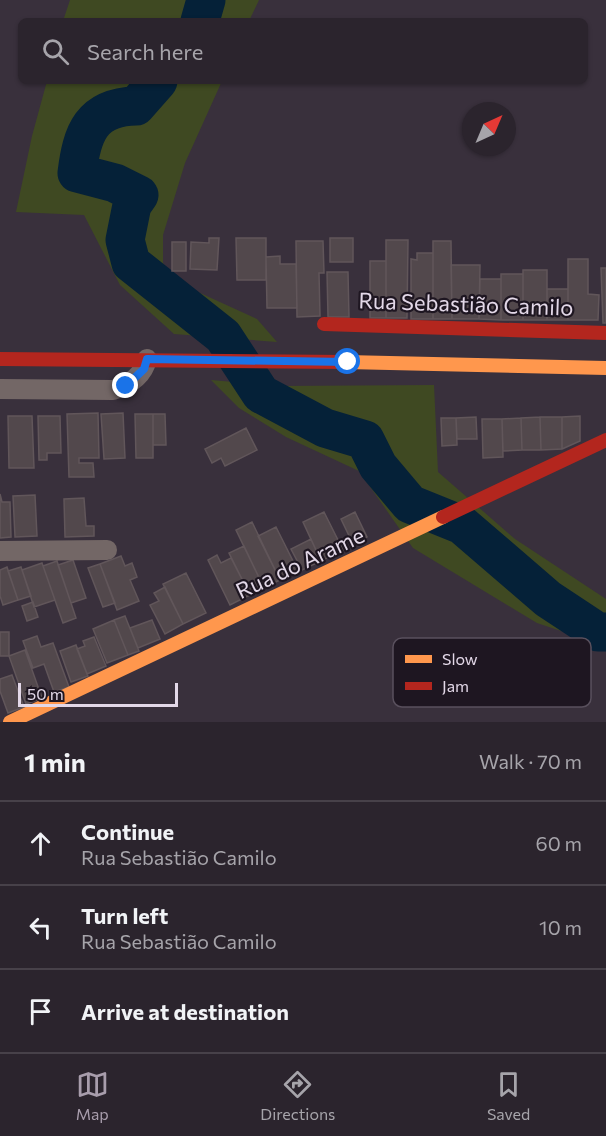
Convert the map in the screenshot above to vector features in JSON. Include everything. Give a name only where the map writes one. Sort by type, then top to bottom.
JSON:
[{"type":"street","name":"Rua Sebastião Camilo","points":[[324,324],[606,333]]},
{"type":"street","points":[[0,359],[147,359],[606,368]]},
{"type":"street","points":[[0,389],[113,390],[126,386],[136,378],[144,369],[147,359]]},
{"type":"street","name":"Rua do Arame","points":[[10,722],[606,440]]},
{"type":"street","points":[[0,550],[107,550]]},
{"type":"green space","points":[[70,0],[259,0],[250,18],[64,18]]},
{"type":"green space","points":[[46,84],[221,84],[185,163],[163,235],[163,263],[176,282],[257,319],[277,342],[174,334],[120,285],[84,215],[16,212],[32,136]]},
{"type":"green space","points":[[211,380],[279,386],[434,385],[438,472],[515,539],[606,599],[606,646],[591,641],[591,638],[582,638],[537,623],[413,548],[359,471],[286,437],[239,408]]},
{"type":"building","points":[[209,238],[219,238],[217,270],[190,269],[191,242],[209,243]]},
{"type":"building","points":[[236,238],[266,238],[266,280],[237,280]]},
{"type":"building","points":[[330,238],[353,238],[353,262],[330,262]]},
{"type":"building","points":[[386,240],[408,240],[407,318],[386,318]]},
{"type":"building","points":[[296,241],[323,241],[324,273],[319,273],[320,316],[297,317]]},
{"type":"building","points":[[433,241],[451,241],[452,319],[433,319]]},
{"type":"building","points":[[172,242],[186,242],[186,271],[172,271]]},
{"type":"building","points":[[417,253],[433,253],[433,319],[411,319],[411,259],[417,260]]},
{"type":"building","points":[[280,256],[280,264],[296,264],[297,308],[267,308],[266,257]]},
{"type":"building","points":[[568,259],[588,259],[588,294],[599,295],[598,320],[568,320]]},
{"type":"building","points":[[370,261],[386,261],[386,318],[370,318]]},
{"type":"building","points":[[451,265],[480,265],[479,319],[452,319]]},
{"type":"building","points":[[601,268],[606,268],[606,323],[603,323]]},
{"type":"building","points":[[523,270],[547,270],[547,320],[523,320]]},
{"type":"building","points":[[327,272],[348,272],[349,317],[328,317]]},
{"type":"building","points":[[501,274],[523,274],[523,320],[501,320]]},
{"type":"building","points":[[480,279],[501,279],[501,320],[479,319]]},
{"type":"building","points":[[547,289],[568,289],[568,320],[547,320]]},
{"type":"building","points":[[98,413],[99,458],[79,458],[79,463],[93,463],[94,477],[69,477],[67,414]]},
{"type":"building","points":[[123,413],[125,458],[104,459],[101,414]]},
{"type":"building","points":[[135,414],[153,414],[153,458],[136,458]]},
{"type":"building","points":[[153,414],[165,414],[166,445],[153,445]]},
{"type":"building","points":[[8,416],[32,416],[34,468],[9,468]]},
{"type":"building","points":[[38,416],[60,416],[61,453],[47,453],[47,460],[39,460]]},
{"type":"building","points":[[580,416],[580,441],[562,449],[562,417]]},
{"type":"building","points":[[476,417],[477,439],[457,439],[456,418]]},
{"type":"building","points":[[540,417],[562,417],[562,449],[541,450]]},
{"type":"building","points":[[540,417],[541,450],[522,450],[521,418]]},
{"type":"building","points":[[441,418],[456,418],[457,445],[442,446]]},
{"type":"building","points":[[521,418],[522,450],[503,451],[502,419]]},
{"type":"building","points":[[482,419],[502,419],[503,457],[483,458]]},
{"type":"building","points":[[246,428],[257,450],[225,466],[221,458],[212,463],[205,449]]},
{"type":"building","points":[[0,494],[2,502],[10,502],[11,537],[0,538]]},
{"type":"building","points":[[35,495],[37,536],[15,537],[13,496]]},
{"type":"building","points":[[84,498],[86,526],[94,526],[94,536],[65,537],[64,499]]},
{"type":"building","points":[[324,512],[343,550],[321,561],[303,522]]},
{"type":"building","points":[[355,512],[367,537],[353,544],[341,519]]},
{"type":"building","points":[[252,522],[280,580],[264,588],[236,530]]},
{"type":"building","points":[[276,527],[298,571],[280,580],[258,536]]},
{"type":"building","points":[[311,539],[321,561],[302,570],[291,549]]},
{"type":"building","points":[[244,546],[264,588],[250,595],[229,553]]},
{"type":"building","points":[[217,555],[221,563],[231,558],[250,595],[230,605],[208,560]]},
{"type":"building","points":[[121,556],[125,566],[132,563],[137,577],[130,580],[139,601],[117,610],[100,564]]},
{"type":"building","points":[[73,560],[86,598],[71,603],[58,565]]},
{"type":"building","points":[[57,561],[76,618],[63,623],[43,566]]},
{"type":"building","points":[[42,563],[55,600],[34,607],[22,570]]},
{"type":"building","points":[[100,564],[115,603],[103,607],[88,568]]},
{"type":"building","points":[[7,567],[18,600],[3,605],[0,596],[0,570]]},
{"type":"building","points":[[21,567],[31,596],[18,600],[8,571]]},
{"type":"building","points":[[186,573],[206,613],[183,624],[163,584]]},
{"type":"building","points":[[165,587],[183,624],[165,634],[150,605],[159,601],[154,593]]},
{"type":"building","points":[[33,602],[38,617],[27,621],[22,606]]},
{"type":"building","points":[[125,616],[139,651],[128,655],[114,620]]},
{"type":"building","points":[[114,620],[128,655],[107,663],[93,629]]},
{"type":"building","points":[[152,620],[160,639],[138,648],[130,628]]},
{"type":"building","points":[[0,632],[9,632],[9,656],[0,656]]},
{"type":"building","points":[[37,636],[41,647],[53,643],[69,687],[54,692],[44,664],[33,668],[23,641]]},
{"type":"building","points":[[94,637],[106,666],[87,674],[77,649],[85,646],[83,641]]},
{"type":"building","points":[[76,645],[88,676],[71,682],[60,651]]},
{"type":"building","points":[[25,650],[42,698],[26,704],[9,656]]},
{"type":"building","points":[[12,675],[24,707],[8,713],[0,691],[0,679]]},
{"type":"waterway","points":[[201,18],[206,0]]},
{"type":"waterway","points":[[155,84],[136,106],[108,111],[99,117],[86,134],[77,173],[115,183],[139,195],[132,205],[125,240],[131,263],[223,336],[261,394],[325,428],[365,440],[378,466],[410,504],[462,525],[548,599],[598,632],[606,632]]},
{"type":"traffic: slow","points":[[346,362],[606,368]]},
{"type":"traffic: slow","points":[[10,722],[443,517]]},
{"type":"traffic: jam","points":[[324,324],[606,333]]},
{"type":"traffic: jam","points":[[0,359],[346,362]]},
{"type":"traffic: jam","points":[[443,517],[606,440]]},
{"type":"route","points":[[126,386],[144,369],[147,359],[348,362]]}]
